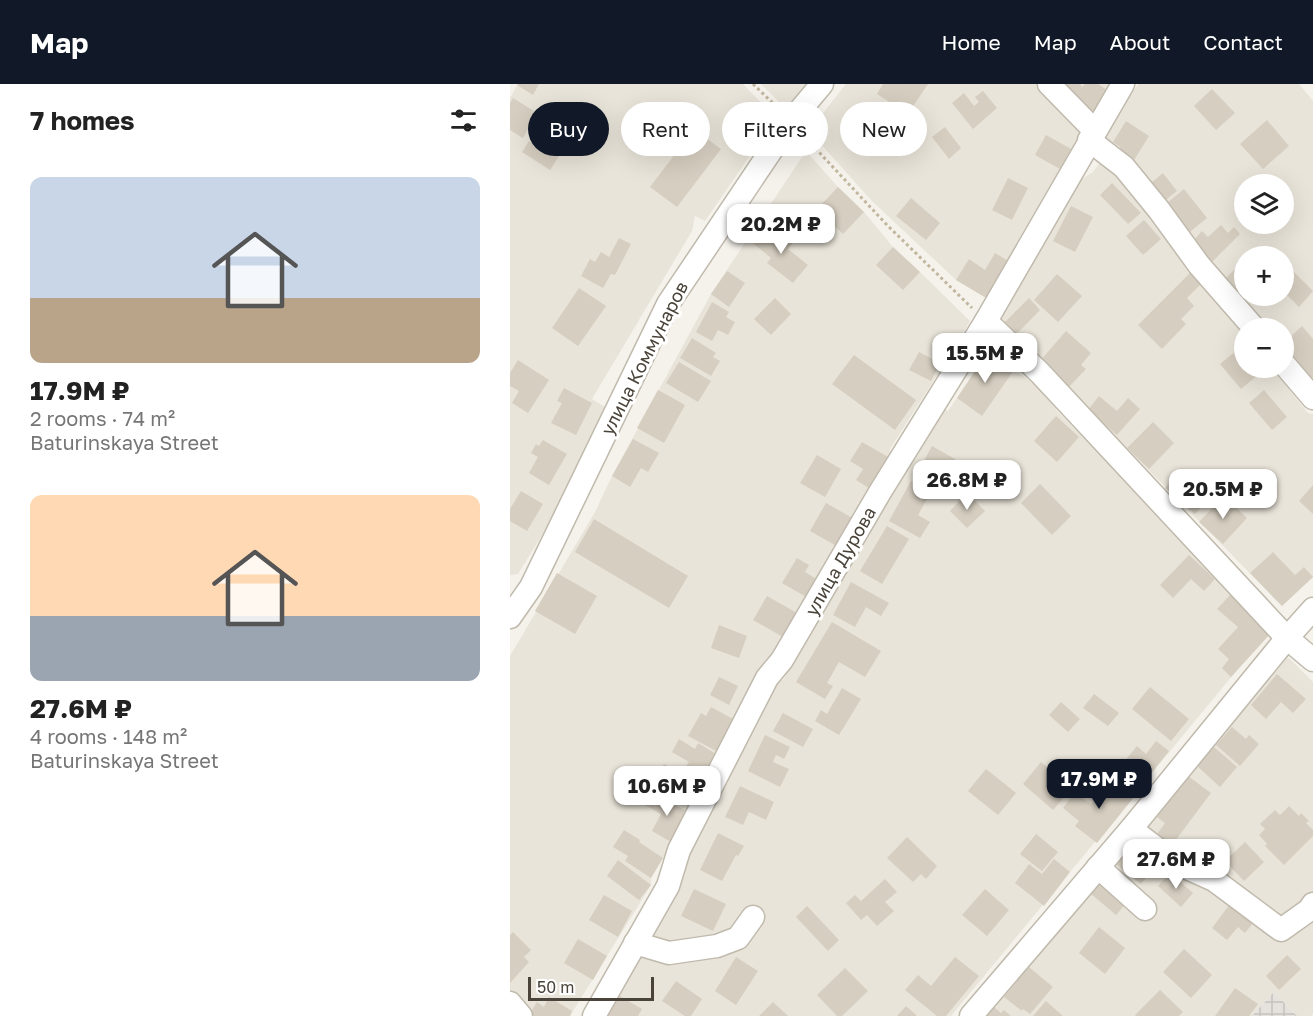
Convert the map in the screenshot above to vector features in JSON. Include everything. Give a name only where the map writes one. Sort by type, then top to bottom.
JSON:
[{"type":"street","name":"улица Коммунаров","points":[[806,102],[822,84]]},
{"type":"street","points":[[1049,84],[1092,136],[1124,167],[1160,210],[1199,265],[1245,318]]},
{"type":"street","name":"улица Дурова","points":[[594,1016],[668,886],[679,850],[767,678],[782,660],[880,492],[986,321],[1123,84]]},
{"type":"street","name":"улица Коммунаров","points":[[510,617],[531,587],[668,304],[767,156]]},
{"type":"street","points":[[986,321],[1040,374],[1287,638],[1313,660]]},
{"type":"street","points":[[1294,376],[1313,398]]},
{"type":"street","points":[[971,1016],[1131,829],[1313,609]]},
{"type":"street","points":[[1131,829],[1176,862],[1214,880],[1281,930],[1309,910],[1313,904]]},
{"type":"street","points":[[1098,867],[1146,909]]},
{"type":"street","points":[[635,943],[669,953],[717,946],[738,938],[753,917]]},
{"type":"street","points":[[510,1003],[521,1016]]},
{"type":"path","points":[[753,84],[771,102]]},
{"type":"path","points":[[823,156],[887,225],[986,321]]},
{"type":"shaded area","points":[[518,84],[743,84],[760,102],[722,102],[722,156],[750,156],[705,221],[695,216],[692,231],[592,399],[608,409],[568,493],[518,574],[510,575],[510,98]]},
{"type":"shaded area","points":[[761,84],[807,84],[792,102],[779,102]]},
{"type":"shaded area","points":[[846,84],[1113,84],[988,299],[956,280],[872,201],[828,152],[828,107]]},
{"type":"shaded area","points":[[1138,84],[1299,84],[1313,101],[1313,380],[1294,360],[1294,318],[1256,318],[1245,306],[1294,306],[1294,246],[1234,246],[1234,293],[1115,155],[1120,147],[1104,137]]},
{"type":"shaded area","points":[[803,156],[810,156],[864,212],[893,247],[970,321],[890,449],[890,458],[783,637],[651,878],[651,885],[570,1016],[528,1016],[510,996],[510,656],[595,512],[612,476],[711,294]]},
{"type":"shaded area","points":[[1101,161],[1119,170],[1234,320],[1234,378],[1280,378],[1308,413],[1313,414],[1313,577],[1282,606],[1088,410],[1069,387],[995,320],[1075,183],[1093,172]]},
{"type":"shaded area","points":[[988,352],[1042,389],[1057,411],[1271,629],[951,1016],[602,1016],[776,676],[783,680],[902,473],[937,404],[948,411]]},
{"type":"shaded area","points":[[1288,657],[1313,682],[1313,1014],[1297,1016],[1274,992],[1252,1016],[986,1016],[1194,766]]},
{"type":"shaded area","points":[[1274,992],[1295,1014],[1297,1016],[1252,1016]]},
{"type":"building","points":[[518,84],[539,84],[533,95]]},
{"type":"building","points":[[883,84],[928,84],[916,102],[889,102],[877,94]]},
{"type":"building","points":[[1068,84],[1080,84],[1082,87],[1085,84],[1098,84],[1107,90],[1089,119],[1061,90]]},
{"type":"building","points":[[1212,89],[1235,113],[1216,130],[1194,106]]},
{"type":"building","points":[[983,91],[997,108],[973,129],[952,103],[964,93],[974,106],[979,102],[975,97]]},
{"type":"building","points":[[513,98],[528,107],[528,129],[523,138],[510,130],[510,103]]},
{"type":"building","points":[[1267,120],[1289,146],[1263,169],[1240,144]]},
{"type":"building","points":[[1126,121],[1149,136],[1131,165],[1115,155],[1120,147],[1113,142]]},
{"type":"building","points":[[945,127],[961,148],[949,159],[932,137]]},
{"type":"building","points":[[1046,135],[1071,149],[1060,169],[1035,155]]},
{"type":"building","points":[[710,141],[721,149],[677,207],[650,187],[674,156],[710,156]]},
{"type":"building","points":[[528,143],[528,156],[522,152]]},
{"type":"building","points":[[528,156],[559,156],[550,170]]},
{"type":"building","points":[[1163,173],[1177,191],[1161,204],[1147,186]]},
{"type":"building","points":[[1008,178],[1028,188],[1012,220],[992,210]]},
{"type":"building","points":[[1112,183],[1141,213],[1128,224],[1100,195]]},
{"type":"building","points":[[838,187],[864,212],[843,234],[817,209]]},
{"type":"building","points":[[1184,189],[1207,218],[1186,235],[1162,207]]},
{"type":"building","points":[[911,198],[940,223],[926,240],[896,216]]},
{"type":"building","points":[[1071,206],[1093,217],[1075,252],[1053,241]]},
{"type":"building","points":[[1144,220],[1161,239],[1143,255],[1126,236]]},
{"type":"building","points":[[1221,225],[1228,233],[1234,227],[1234,234],[1240,234],[1212,262],[1192,242],[1202,231],[1208,237]]},
{"type":"building","points":[[769,226],[792,244],[788,249],[808,265],[793,283],[767,263],[771,258],[754,244]]},
{"type":"building","points":[[619,238],[631,244],[615,275],[611,274],[603,288],[581,276],[590,259],[595,262],[601,252],[609,257]]},
{"type":"building","points":[[893,247],[920,272],[903,290],[876,265]]},
{"type":"building","points":[[995,253],[1010,262],[988,299],[956,280],[969,259],[985,270]]},
{"type":"building","points":[[1234,270],[1234,293],[1223,281]]},
{"type":"building","points":[[727,271],[745,283],[729,307],[711,294]]},
{"type":"building","points":[[1192,271],[1203,282],[1187,298],[1194,306],[1181,319],[1186,324],[1162,349],[1138,325]]},
{"type":"building","points":[[1294,272],[1313,291],[1299,307],[1294,302]]},
{"type":"building","points":[[1057,274],[1082,296],[1058,322],[1034,300]]},
{"type":"building","points":[[579,288],[606,306],[578,346],[552,328]]},
{"type":"building","points":[[775,298],[791,314],[771,335],[754,319]]},
{"type":"building","points":[[1029,298],[1040,310],[1012,339],[1000,327]]},
{"type":"building","points":[[712,302],[729,312],[726,317],[735,322],[728,335],[718,330],[712,341],[696,332]]},
{"type":"building","points":[[1302,326],[1313,339],[1313,377],[1311,379],[1294,360],[1294,334]]},
{"type":"building","points":[[1066,331],[1091,353],[1081,365],[1086,369],[1069,387],[1040,361]]},
{"type":"building","points":[[692,338],[716,353],[713,357],[720,361],[711,376],[680,358]]},
{"type":"building","points":[[919,352],[940,363],[931,381],[909,370]]},
{"type":"building","points":[[988,352],[1014,370],[982,416],[957,398]]},
{"type":"building","points":[[1234,352],[1234,378],[1254,378],[1241,389],[1220,364]]},
{"type":"building","points":[[854,355],[916,400],[895,430],[832,384]]},
{"type":"building","points":[[518,360],[549,380],[528,413],[512,403],[519,391],[510,386],[510,373]]},
{"type":"building","points":[[679,362],[711,381],[698,402],[666,383]]},
{"type":"building","points":[[564,388],[592,403],[576,435],[551,423],[562,403],[557,401]]},
{"type":"building","points":[[658,390],[685,405],[664,443],[637,428]]},
{"type":"building","points":[[1264,390],[1287,417],[1272,430],[1249,403]]},
{"type":"building","points":[[1099,396],[1117,411],[1128,398],[1140,409],[1117,435],[1088,410]]},
{"type":"building","points":[[1056,416],[1079,437],[1057,462],[1034,441]]},
{"type":"building","points":[[1153,422],[1174,443],[1149,469],[1127,448]]},
{"type":"building","points":[[633,439],[659,453],[648,472],[641,468],[630,487],[612,476]]},
{"type":"building","points":[[543,440],[567,454],[549,485],[529,473],[538,457],[531,453],[536,444],[539,446]]},
{"type":"building","points":[[862,442],[890,458],[872,490],[856,480],[863,469],[850,461]]},
{"type":"building","points":[[932,446],[955,459],[939,488],[916,475]]},
{"type":"building","points":[[817,455],[841,469],[825,497],[800,483]]},
{"type":"building","points":[[1182,468],[1212,495],[1195,514],[1165,488]]},
{"type":"building","points":[[911,481],[931,492],[918,515],[930,522],[920,538],[889,521]]},
{"type":"building","points":[[1040,484],[1071,516],[1052,535],[1021,503]]},
{"type":"building","points":[[1313,485],[1313,514],[1299,501]]},
{"type":"building","points":[[521,491],[543,504],[527,531],[510,521],[510,509]]},
{"type":"building","points":[[967,493],[985,511],[967,528],[950,511]]},
{"type":"building","points":[[1224,496],[1247,518],[1223,544],[1199,522]]},
{"type":"building","points":[[826,503],[856,520],[840,548],[810,531]]},
{"type":"building","points":[[594,519],[688,576],[669,608],[575,552]]},
{"type":"building","points":[[887,526],[909,539],[882,584],[860,571]]},
{"type":"building","points":[[1273,552],[1295,575],[1304,567],[1313,577],[1282,606],[1250,573]]},
{"type":"building","points":[[1189,555],[1215,579],[1204,591],[1191,579],[1173,598],[1160,585]]},
{"type":"building","points":[[797,558],[809,565],[805,572],[818,580],[808,598],[782,583]]},
{"type":"building","points":[[557,573],[597,596],[575,634],[535,611]]},
{"type":"building","points":[[851,582],[889,603],[881,616],[866,607],[855,627],[833,615]]},
{"type":"building","points":[[1230,595],[1272,632],[1231,677],[1222,668],[1229,659],[1218,649],[1238,627],[1217,609]]},
{"type":"building","points":[[767,596],[797,613],[783,637],[753,620]]},
{"type":"building","points":[[832,622],[881,651],[865,677],[839,662],[827,683],[833,686],[825,699],[796,682]]},
{"type":"building","points":[[719,625],[747,636],[739,658],[711,648]]},
{"type":"building","points":[[1277,674],[1306,699],[1293,713],[1281,702],[1266,719],[1251,705]]},
{"type":"building","points":[[719,677],[738,686],[729,705],[710,695]]},
{"type":"building","points":[[1150,687],[1189,719],[1171,741],[1132,709]]},
{"type":"building","points":[[842,688],[861,699],[839,735],[815,721],[821,710],[827,714]]},
{"type":"building","points":[[1094,694],[1119,713],[1108,726],[1083,708]]},
{"type":"building","points":[[1061,702],[1080,719],[1068,732],[1049,715]]},
{"type":"building","points":[[711,707],[735,720],[718,752],[688,736],[701,713],[706,716]]},
{"type":"building","points":[[783,713],[813,729],[803,747],[773,731]]},
{"type":"building","points":[[1232,727],[1246,739],[1249,735],[1259,744],[1240,766],[1216,745]]},
{"type":"building","points":[[765,735],[790,747],[784,759],[776,755],[773,762],[789,769],[780,787],[748,771]]},
{"type":"building","points":[[679,739],[695,749],[698,743],[716,754],[701,779],[684,769],[689,762],[672,752]]},
{"type":"building","points":[[1156,741],[1169,751],[1137,791],[1115,773],[1137,746],[1146,754]]},
{"type":"building","points":[[1214,747],[1237,767],[1220,787],[1197,766]]},
{"type":"building","points":[[1041,762],[1072,788],[1053,810],[1023,784]]},
{"type":"building","points":[[664,764],[700,783],[688,806],[652,786]]},
{"type":"building","points":[[986,769],[1016,793],[998,815],[968,791]]},
{"type":"building","points":[[1188,776],[1211,793],[1172,845],[1157,834],[1165,823],[1157,817]]},
{"type":"building","points":[[1112,778],[1134,797],[1097,843],[1075,826],[1079,821],[1063,808],[1075,792],[1091,804]]},
{"type":"building","points":[[740,786],[774,802],[766,820],[749,812],[743,825],[725,817]]},
{"type":"building","points":[[653,793],[688,812],[671,842],[652,831],[661,814],[645,805]]},
{"type":"building","points":[[1289,806],[1299,816],[1301,813],[1309,821],[1306,823],[1313,830],[1313,836],[1284,865],[1265,846],[1267,844],[1259,835],[1265,829],[1260,824],[1275,810],[1280,815]]},
{"type":"building","points":[[624,830],[663,858],[651,878],[625,861],[628,856],[613,847]]},
{"type":"building","points":[[718,833],[744,846],[738,856],[736,855],[722,881],[700,870]]},
{"type":"building","points":[[1036,834],[1058,852],[1042,871],[1020,854]]},
{"type":"building","points":[[907,837],[937,866],[926,879],[921,874],[913,882],[887,858]]},
{"type":"building","points":[[1245,842],[1264,862],[1244,881],[1225,861]]},
{"type":"building","points":[[1130,848],[1154,868],[1141,884],[1116,864]]},
{"type":"building","points":[[1054,859],[1070,872],[1044,906],[1015,883],[1029,864],[1042,874]]},
{"type":"building","points":[[618,860],[651,885],[639,900],[607,876]]},
{"type":"building","points":[[1170,873],[1193,893],[1181,907],[1158,886]]},
{"type":"building","points":[[885,879],[897,892],[885,902],[894,911],[877,926],[867,915],[861,920],[846,903],[855,895],[861,901]]},
{"type":"building","points":[[1102,879],[1128,901],[1116,915],[1090,893]]},
{"type":"building","points":[[694,889],[726,904],[713,931],[681,916]]},
{"type":"building","points":[[985,889],[1009,910],[987,936],[962,915]]},
{"type":"building","points":[[604,895],[632,911],[618,937],[589,920]]},
{"type":"building","points":[[1230,904],[1253,923],[1245,933],[1238,927],[1227,940],[1212,928]]},
{"type":"building","points":[[807,906],[839,940],[828,951],[796,917]]},
{"type":"building","points":[[1099,927],[1125,948],[1105,974],[1079,953]]},
{"type":"building","points":[[513,932],[531,950],[524,957],[529,962],[510,983],[510,935]]},
{"type":"building","points":[[578,939],[607,956],[593,980],[564,963]]},
{"type":"building","points":[[1184,949],[1212,975],[1191,998],[1163,972]]},
{"type":"building","points":[[1287,955],[1301,969],[1279,990],[1266,976]]},
{"type":"building","points":[[736,957],[758,971],[736,1005],[715,991]]},
{"type":"building","points":[[955,957],[979,976],[946,1016],[937,1016],[905,990],[918,975],[931,986]]},
{"type":"building","points":[[1029,967],[1053,987],[1030,1014],[1023,1009],[1022,1011],[1004,997]]},
{"type":"building","points":[[845,968],[868,991],[842,1016],[837,1016],[817,995]]},
{"type":"building","points":[[676,981],[702,999],[691,1016],[685,1016],[662,1001]]},
{"type":"building","points":[[1235,988],[1258,1004],[1249,1016],[1215,1016]]},
{"type":"building","points":[[1160,990],[1183,1012],[1179,1016],[1136,1016],[1135,1015]]},
{"type":"building","points":[[618,995],[642,1009],[638,1016],[605,1016]]},
{"type":"building","points":[[549,997],[572,1011],[570,1016],[528,1016],[537,1002],[544,1007]]},
{"type":"building","points":[[1046,1001],[1063,1016],[1033,1016]]},
{"type":"building","points":[[773,1002],[788,1016],[759,1016]]},
{"type":"building","points":[[906,1006],[917,1016],[897,1016]]},
{"type":"building","points":[[994,1007],[1001,1013],[1004,1010],[1011,1016],[986,1016]]}]
